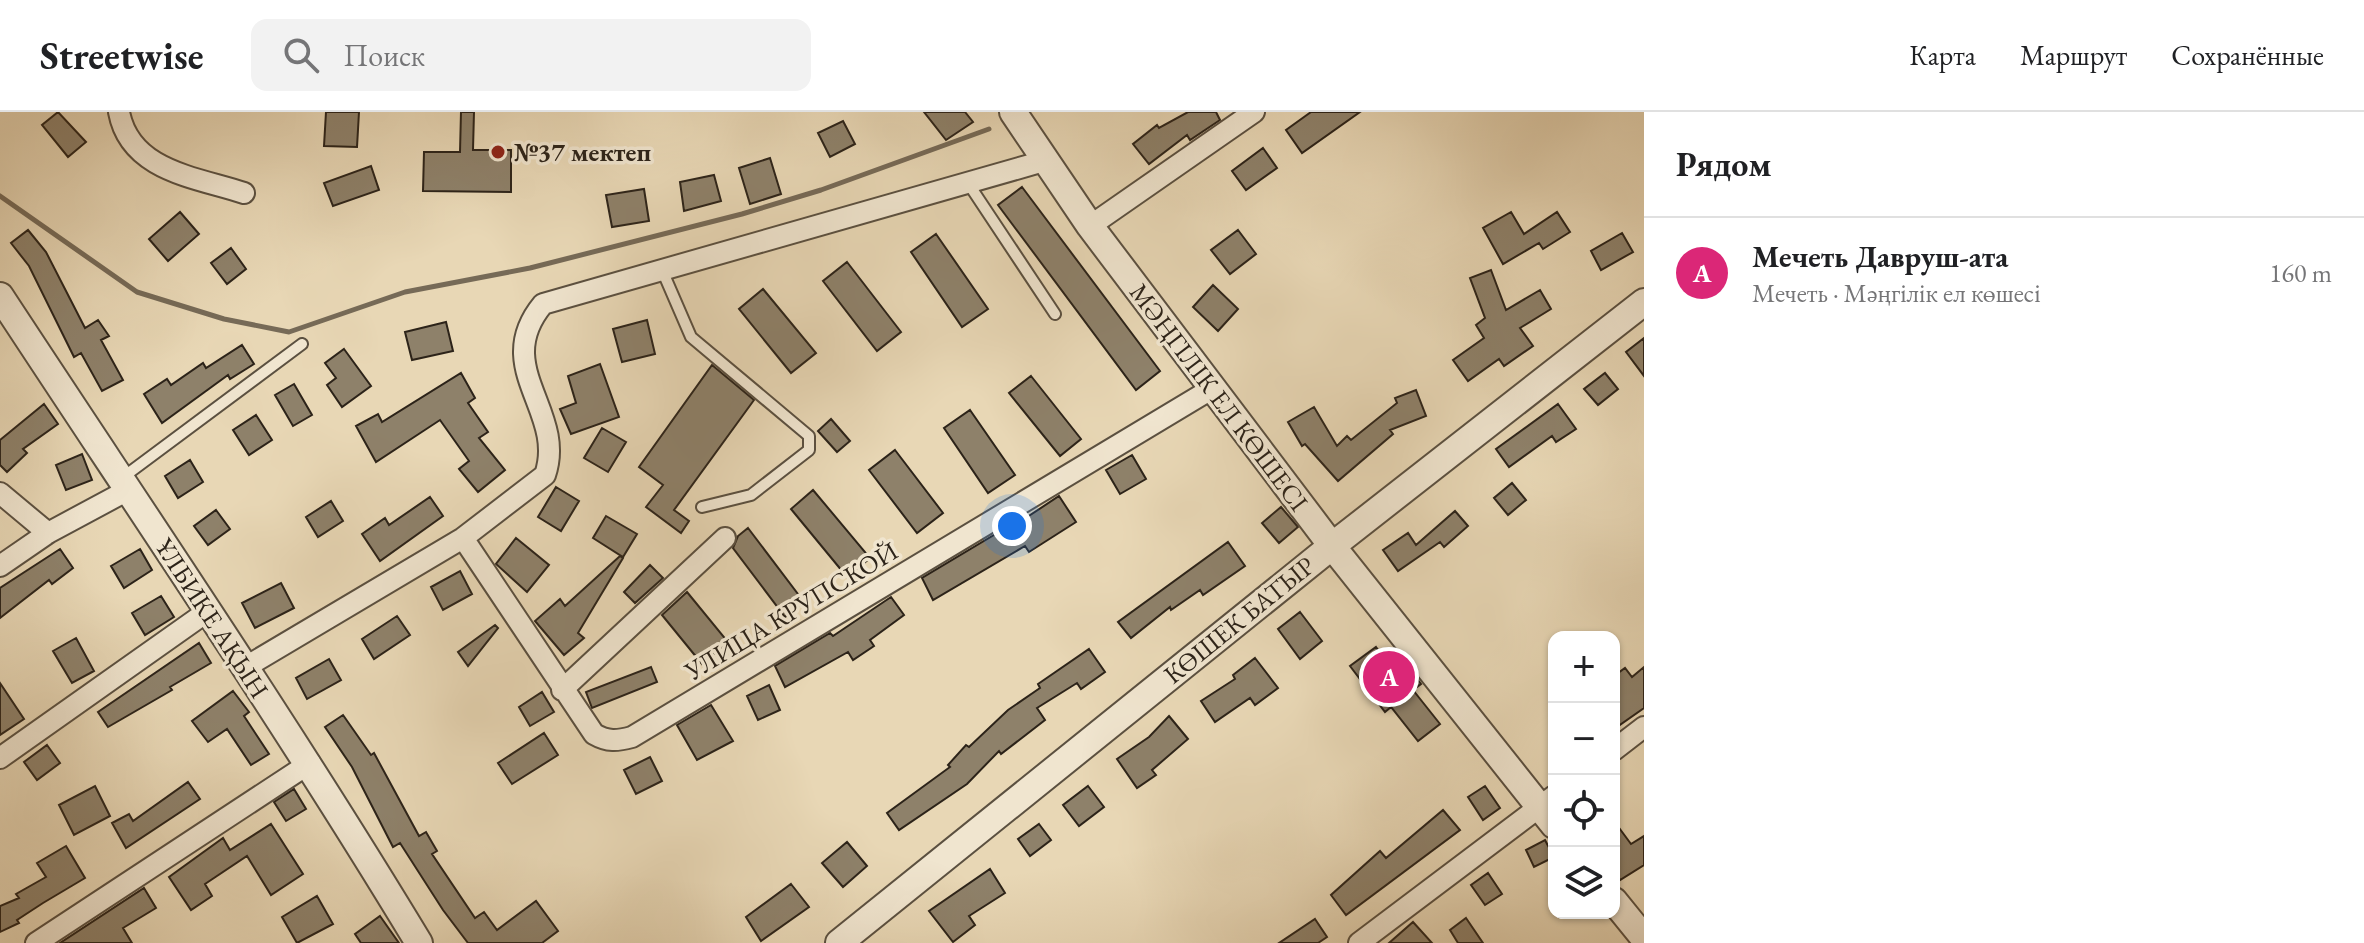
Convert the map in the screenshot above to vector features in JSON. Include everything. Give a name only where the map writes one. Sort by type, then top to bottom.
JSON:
[{"type":"street","points":[[119,112],[123,134],[153,164],[244,193]]},
{"type":"street","name":"МӘҢГІЛІК ЕЛ КӨШЕСІ","points":[[1013,112],[1090,226],[1332,546],[1548,808]]},
{"type":"street","points":[[1090,226],[1254,112]]},
{"type":"street","points":[[244,668],[463,538],[545,475],[550,446],[521,350],[528,322],[543,304],[1044,161]]},
{"type":"street","name":"ҰЛБИКЕ АҚЫН","points":[[0,296],[244,668],[310,763],[419,943]]},
{"type":"street","name":"КӨШЕК БАТЫР","points":[[839,943],[1332,546],[1644,302]]},
{"type":"street","name":"УЛИЦА КРУПСКОЙ","points":[[463,538],[594,734],[606,740],[632,737],[1213,388]]},
{"type":"street","points":[[0,566],[124,484]]},
{"type":"street","points":[[0,493],[48,533]]},
{"type":"street","points":[[562,690],[725,538]]},
{"type":"street","points":[[0,758],[208,611]]},
{"type":"street","points":[[1620,745],[1644,727]]},
{"type":"street","points":[[36,943],[310,763]]},
{"type":"street","points":[[1359,943],[1548,810]]},
{"type":"street","points":[[1620,908],[1644,938]]},
{"type":"lane","points":[[968,183],[1055,314]]},
{"type":"lane","points":[[662,270],[691,337],[809,436],[811,443],[809,450],[751,495],[702,507]]},
{"type":"lane","points":[[124,484],[302,344]]},
{"type":"building","points":[[58,112],[86,142],[68,157],[42,125]]},
{"type":"building","points":[[326,112],[359,112],[357,147],[324,146]]},
{"type":"building","name":"№37 мектеп","points":[[461,112],[474,112],[473,150],[511,150],[511,192],[423,191],[424,152],[460,152]]},
{"type":"building","points":[[924,112],[965,112],[973,122],[946,140]]},
{"type":"building","points":[[1188,112],[1216,112],[1220,120],[1190,140],[1187,135],[1149,164],[1133,144],[1157,125],[1159,128]]},
{"type":"building","points":[[1311,112],[1360,112],[1302,153],[1286,130]]},
{"type":"building","points":[[843,121],[855,144],[830,157],[818,133]]},
{"type":"building","points":[[1263,148],[1277,168],[1246,190],[1232,171]]},
{"type":"building","points":[[770,158],[781,194],[750,204],[739,168]]},
{"type":"building","points":[[371,166],[379,190],[333,206],[324,183]]},
{"type":"building","points":[[714,175],[721,201],[684,211],[680,182]]},
{"type":"building","points":[[1022,187],[1160,371],[1136,390],[998,205]]},
{"type":"building","points":[[644,189],[649,221],[612,227],[606,195]]},
{"type":"building","points":[[180,212],[199,234],[168,261],[149,239]]},
{"type":"building","points":[[1511,212],[1524,234],[1557,212],[1570,232],[1543,249],[1539,243],[1503,264],[1483,228]]},
{"type":"building","points":[[28,230],[46,252],[85,328],[98,320],[109,336],[101,340],[123,380],[102,391],[81,353],[74,357],[29,266],[11,243]]},
{"type":"building","points":[[1238,230],[1256,254],[1230,274],[1211,250]]},
{"type":"building","points":[[1622,233],[1633,252],[1601,270],[1591,251]]},
{"type":"building","points":[[936,234],[988,309],[962,327],[911,252]]},
{"type":"building","points":[[231,248],[246,269],[227,284],[211,263]]},
{"type":"building","points":[[847,262],[901,332],[877,351],[823,281]]},
{"type":"building","points":[[1491,270],[1506,310],[1540,290],[1551,309],[1520,328],[1533,346],[1504,366],[1499,359],[1468,381],[1453,360],[1484,338],[1476,325],[1485,318],[1470,278]]},
{"type":"building","points":[[1213,285],[1238,309],[1218,331],[1193,307]]},
{"type":"building","points":[[763,289],[816,353],[791,373],[739,309]]},
{"type":"building","points":[[647,320],[655,354],[622,362],[613,329]]},
{"type":"building","points":[[446,322],[453,351],[412,360],[405,332]]},
{"type":"building","points":[[1644,338],[1644,376],[1626,352]]},
{"type":"building","points":[[242,345],[254,364],[230,379],[228,375],[162,423],[144,394],[167,379],[171,385],[203,363],[206,368]]},
{"type":"building","points":[[344,349],[371,386],[342,407],[327,385],[336,378],[325,363]]},
{"type":"building","points":[[600,364],[619,417],[571,434],[560,409],[576,403],[568,376]]},
{"type":"building","points":[[712,365],[754,400],[674,510],[689,521],[681,533],[646,507],[663,485],[639,467]]},
{"type":"building","points":[[461,373],[475,398],[468,403],[488,432],[479,438],[505,470],[478,492],[459,469],[469,461],[440,420],[376,462],[356,426],[378,414],[382,422]]},
{"type":"building","points":[[1605,373],[1618,389],[1598,405],[1584,389]]},
{"type":"building","points":[[1031,376],[1081,439],[1060,456],[1009,393]]},
{"type":"building","points":[[294,384],[312,415],[293,426],[275,395]]},
{"type":"building","points":[[1416,390],[1426,416],[1390,430],[1393,434],[1338,481],[1305,444],[1302,446],[1288,422],[1314,407],[1337,446],[1347,436],[1351,440],[1397,403],[1395,398]]},
{"type":"building","points":[[44,404],[58,424],[23,449],[27,453],[7,472],[0,465],[0,440]]},
{"type":"building","points":[[1558,404],[1576,429],[1556,442],[1552,436],[1509,467],[1496,449]]},
{"type":"building","points":[[970,410],[1015,475],[988,493],[944,428]]},
{"type":"building","points":[[256,415],[272,440],[249,455],[233,430]]},
{"type":"building","points":[[831,419],[850,441],[837,452],[818,431]]},
{"type":"building","points":[[602,428],[626,442],[608,472],[584,458]]},
{"type":"building","points":[[895,450],[943,513],[917,533],[869,470]]},
{"type":"building","points":[[82,454],[92,480],[66,490],[56,465]]},
{"type":"building","points":[[1132,455],[1146,479],[1120,494],[1106,470]]},
{"type":"building","points":[[190,460],[203,482],[178,498],[165,476]]},
{"type":"building","points":[[1512,483],[1526,500],[1508,515],[1494,498]]},
{"type":"building","points":[[556,487],[579,501],[561,531],[538,517]]},
{"type":"building","points":[[813,490],[870,558],[847,577],[791,509]]},
{"type":"building","points":[[1059,496],[1076,522],[1029,552],[1025,546],[933,600],[922,578],[999,532],[1000,535]]},
{"type":"building","points":[[430,497],[443,516],[380,561],[362,534],[385,518],[389,525]]},
{"type":"building","points":[[331,501],[343,521],[318,537],[306,517]]},
{"type":"building","points":[[1281,507],[1298,527],[1279,543],[1262,523]]},
{"type":"building","points":[[216,510],[230,529],[208,545],[194,526]]},
{"type":"building","points":[[1455,511],[1468,526],[1444,547],[1440,542],[1398,571],[1383,550],[1408,533],[1416,545]]},
{"type":"building","points":[[606,516],[637,534],[623,557],[593,538]]},
{"type":"building","points":[[748,528],[804,602],[785,617],[733,548],[738,536]]},
{"type":"building","points":[[516,538],[549,565],[527,592],[496,564]]},
{"type":"building","points":[[1228,542],[1245,566],[1203,595],[1200,590],[1171,610],[1170,607],[1131,638],[1118,622]]},
{"type":"building","points":[[60,549],[73,568],[52,584],[49,580],[0,618],[0,588]]},
{"type":"building","points":[[140,549],[152,570],[124,588],[111,566]]},
{"type":"building","points":[[620,556],[623,558],[578,633],[584,638],[564,655],[535,621],[560,599],[565,606]]},
{"type":"building","points":[[650,565],[663,578],[635,603],[624,592]]},
{"type":"building","points":[[460,571],[472,594],[443,610],[431,587]]},
{"type":"building","points":[[281,583],[294,608],[255,628],[242,603]]},
{"type":"building","points":[[687,592],[728,642],[702,664],[662,615]]},
{"type":"building","points":[[161,596],[174,617],[145,635],[132,613]]},
{"type":"building","points":[[891,597],[904,615],[870,640],[874,646],[853,660],[848,652],[785,687],[775,666],[830,633],[833,636]]},
{"type":"building","points":[[1300,612],[1322,641],[1300,659],[1278,629]]},
{"type":"building","points":[[397,616],[410,635],[374,659],[362,639]]},
{"type":"building","points":[[495,625],[498,628],[468,666],[458,652]]},
{"type":"building","points":[[76,638],[94,671],[72,683],[53,651]]},
{"type":"building","points":[[199,643],[211,663],[108,727],[98,712]]},
{"type":"building","points":[[1376,647],[1395,672],[1405,664],[1421,684],[1413,690],[1440,724],[1418,741],[1391,707],[1385,712],[1350,666]]},
{"type":"building","points":[[1089,649],[1105,672],[1081,689],[1077,683],[1037,708],[1045,720],[1001,754],[999,751],[967,784],[899,830],[887,813],[950,767],[948,765],[966,745],[969,747],[1008,710],[1040,688],[1038,684]]},
{"type":"building","points":[[1255,658],[1278,688],[1255,705],[1250,698],[1215,722],[1201,701],[1235,679],[1233,675]]},
{"type":"building","points":[[329,659],[341,680],[307,699],[296,678]]},
{"type":"building","points":[[651,667],[657,682],[592,708],[586,692]]},
{"type":"building","points":[[1644,667],[1644,708],[1620,725],[1620,672],[1625,668],[1632,677]]},
{"type":"building","points":[[0,683],[24,719],[0,735]]},
{"type":"building","points":[[769,685],[780,710],[758,720],[747,696]]},
{"type":"building","points":[[233,691],[249,712],[244,716],[269,754],[251,765],[227,729],[208,742],[192,721]]},
{"type":"building","points":[[542,692],[554,712],[530,726],[519,707]]},
{"type":"building","points":[[711,705],[733,741],[697,760],[677,725]]},
{"type":"building","points":[[343,715],[371,755],[374,753],[419,836],[426,832],[437,851],[432,854],[475,918],[484,912],[497,930],[536,901],[558,931],[542,943],[468,943],[400,843],[393,847],[352,767],[325,727]]},
{"type":"building","points":[[1169,716],[1188,739],[1152,770],[1156,775],[1137,788],[1117,759],[1149,737]]},
{"type":"building","points":[[544,733],[558,755],[512,784],[498,763]]},
{"type":"building","points":[[47,745],[60,763],[37,780],[24,762]]},
{"type":"building","points":[[650,757],[662,781],[636,794],[624,770]]},
{"type":"building","points":[[188,782],[200,799],[126,848],[112,823],[129,814],[133,821]]},
{"type":"building","points":[[95,786],[110,816],[74,835],[59,805]]},
{"type":"building","points":[[1088,786],[1104,807],[1079,826],[1063,805]]},
{"type":"building","points":[[1485,786],[1500,808],[1483,820],[1468,797]]},
{"type":"building","points":[[294,789],[306,809],[286,821],[274,802]]},
{"type":"building","points":[[1443,810],[1460,830],[1346,915],[1331,895],[1380,851],[1386,858]]},
{"type":"building","points":[[271,824],[303,874],[271,895],[247,856],[205,884],[212,896],[191,910],[169,877],[223,838],[230,850]]},
{"type":"building","points":[[1039,824],[1051,840],[1030,856],[1018,839]]},
{"type":"building","points":[[1620,829],[1631,844],[1644,836],[1644,865],[1620,880]]},
{"type":"building","points":[[1545,840],[1548,860],[1534,867],[1526,850]]},
{"type":"building","points":[[847,842],[867,866],[843,887],[822,863]]},
{"type":"building","points":[[66,846],[85,878],[17,920],[19,923],[0,932],[0,906],[19,898],[16,894],[46,877],[37,863]]},
{"type":"building","points":[[990,869],[1005,893],[969,916],[975,925],[953,942],[929,911]]},
{"type":"building","points":[[1488,873],[1502,894],[1485,905],[1471,885]]},
{"type":"building","points":[[791,884],[809,907],[761,941],[746,917]]},
{"type":"building","points":[[144,888],[156,908],[123,928],[132,943],[60,943]]},
{"type":"building","points":[[317,896],[333,924],[297,943],[282,917]]},
{"type":"building","points":[[380,916],[399,943],[361,943],[355,934]]},
{"type":"building","points":[[1466,918],[1483,943],[1458,943],[1450,930]]},
{"type":"building","points":[[1315,919],[1327,937],[1318,943],[1279,943]]},
{"type":"building","points":[[1413,922],[1432,943],[1389,943]]},
{"type":"waterway","points":[[0,196],[137,292],[224,319],[289,332],[405,292],[530,268],[742,214],[821,190],[989,129]]},
{"type":"place","name":"№37 мектеп","points":[[498,152]]},
{"type":"place","name":"Мечеть Давруш-ата","points":[[1389,677]]}]
